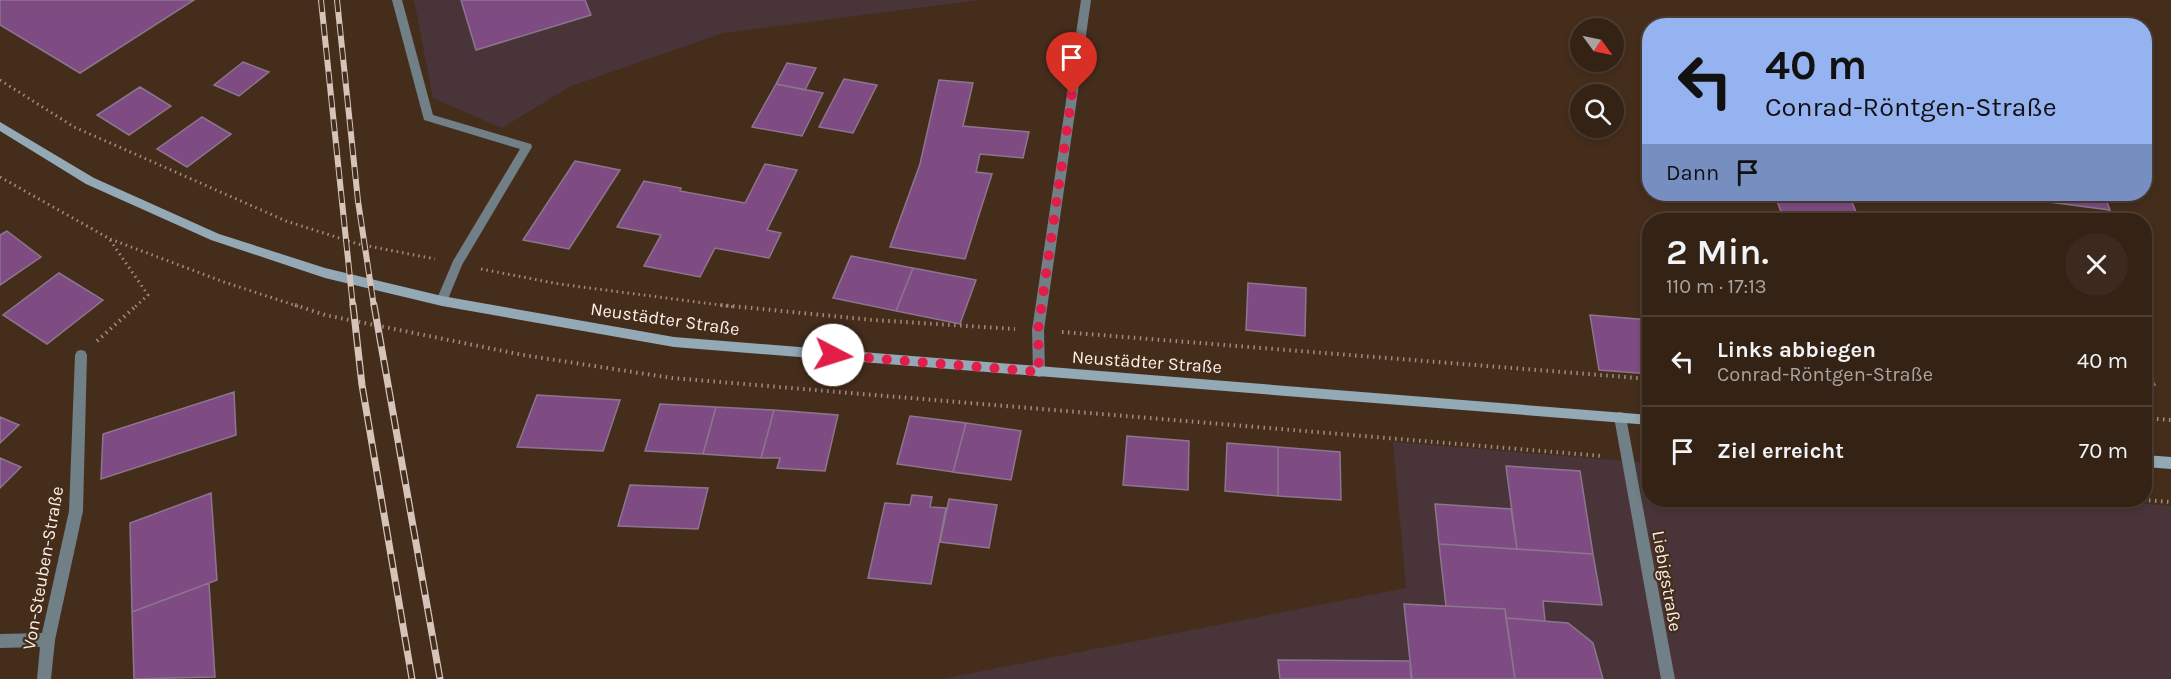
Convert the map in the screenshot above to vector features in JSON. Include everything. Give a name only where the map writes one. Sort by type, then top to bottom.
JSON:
[{"type":"main road","name":"Neustädter Straße","points":[[0,126],[90,181],[215,237],[325,273],[442,301],[674,342],[1642,419]]},
{"type":"main road","points":[[2152,462],[2171,463]]},
{"type":"street","points":[[397,0],[428,117],[527,147],[457,264],[442,301]]},
{"type":"street","points":[[1039,372],[1038,330],[1086,0]]},
{"type":"street","name":"Von-Steuben-Straße","points":[[44,679],[48,640],[76,511],[81,355]]},
{"type":"street","name":"Liebigstraße","points":[[1620,417],[1668,679]]},
{"type":"street","points":[[0,641],[48,640]]},
{"type":"path","points":[[0,80],[74,127],[286,220],[358,244],[520,279],[699,303],[895,323],[1038,330],[1642,378]]},
{"type":"path","points":[[81,355],[148,296],[110,239]]},
{"type":"path","points":[[2152,419],[2171,420]]},
{"type":"path","points":[[2152,501],[2171,502]]},
{"type":"shaded area","points":[[414,0],[979,0],[723,33],[571,86],[502,128],[433,98]]},
{"type":"shaded area","points":[[1393,442],[1642,462],[1642,507],[2171,506],[2171,679],[942,679],[1406,588]]},
{"type":"building","points":[[0,0],[194,0],[80,73],[0,25]]},
{"type":"building","points":[[461,0],[585,0],[591,15],[476,50]]},
{"type":"building","points":[[243,62],[269,72],[239,96],[214,85]]},
{"type":"building","points":[[787,63],[816,68],[805,90],[776,84]]},
{"type":"building","points":[[844,79],[877,85],[853,133],[819,127]]},
{"type":"building","points":[[939,80],[973,83],[963,126],[1029,132],[1023,158],[980,154],[976,172],[992,174],[965,259],[890,247],[920,164]]},
{"type":"building","points":[[776,84],[823,93],[802,136],[752,127]]},
{"type":"building","points":[[140,87],[171,106],[129,135],[97,115]]},
{"type":"building","points":[[202,117],[231,134],[187,167],[157,149]]},
{"type":"building","points":[[575,161],[620,170],[569,249],[523,240]]},
{"type":"building","points":[[765,164],[797,170],[767,230],[781,233],[769,258],[715,248],[700,277],[644,266],[661,235],[617,227],[644,181],[681,188],[680,191],[745,203]]},
{"type":"building","points":[[1777,201],[1852,202],[1856,213],[1781,213]]},
{"type":"building","points":[[2107,201],[2110,210],[2049,202]]},
{"type":"building","points":[[7,231],[41,257],[0,285],[0,235]]},
{"type":"building","points":[[851,256],[913,268],[896,311],[833,298]]},
{"type":"building","points":[[913,268],[976,280],[960,324],[896,311]]},
{"type":"building","points":[[59,273],[103,300],[47,344],[3,315]]},
{"type":"building","points":[[1248,283],[1306,288],[1305,336],[1246,330]]},
{"type":"building","points":[[1590,315],[1642,319],[1642,373],[1599,370]]},
{"type":"building","points":[[234,392],[236,435],[101,479],[103,434]]},
{"type":"building","points":[[537,395],[620,400],[603,451],[517,447]]},
{"type":"building","points":[[660,404],[716,407],[703,454],[645,451]]},
{"type":"building","points":[[716,407],[774,410],[761,458],[703,454]]},
{"type":"building","points":[[774,410],[838,415],[825,471],[777,468],[780,458],[761,458]]},
{"type":"building","points":[[910,416],[966,423],[953,472],[897,464]]},
{"type":"building","points":[[0,417],[19,425],[0,443]]},
{"type":"building","points":[[966,423],[1021,431],[1011,480],[953,472]]},
{"type":"building","points":[[1127,436],[1189,441],[1188,490],[1123,485]]},
{"type":"building","points":[[1227,443],[1278,447],[1278,496],[1225,491]]},
{"type":"building","points":[[1278,447],[1340,452],[1341,500],[1278,496]]},
{"type":"building","points":[[0,458],[21,467],[0,488]]},
{"type":"building","points":[[1506,466],[1580,471],[1593,554],[1517,549]]},
{"type":"building","points":[[630,485],[708,488],[698,529],[618,526]]},
{"type":"building","points":[[211,493],[217,580],[132,612],[130,523]]},
{"type":"building","points":[[912,495],[932,497],[930,507],[946,508],[931,584],[868,578],[885,503],[910,505]]},
{"type":"building","points":[[949,499],[997,505],[989,548],[940,542]]},
{"type":"building","points":[[1435,504],[1511,509],[1517,549],[1439,544]]},
{"type":"building","points":[[1439,544],[1593,554],[1602,605],[1543,601],[1545,621],[1506,618],[1505,609],[1446,606]]},
{"type":"building","points":[[209,583],[215,677],[134,679],[132,612]]},
{"type":"building","points":[[1404,604],[1505,609],[1515,679],[1412,679]]},
{"type":"building","points":[[1506,618],[1568,623],[1593,643],[1603,679],[1515,679]]},
{"type":"building","points":[[1278,660],[1410,661],[1411,679],[1280,679]]},
{"type":"railway","points":[[321,0],[353,307]]},
{"type":"railway","points":[[337,0],[358,201],[374,307]]},
{"type":"railway","points":[[353,305],[362,385],[412,679]]},
{"type":"railway","points":[[374,305],[440,679]]},
{"type":"route","points":[[833,355],[1039,372],[1038,330],[1072,94]]}]
